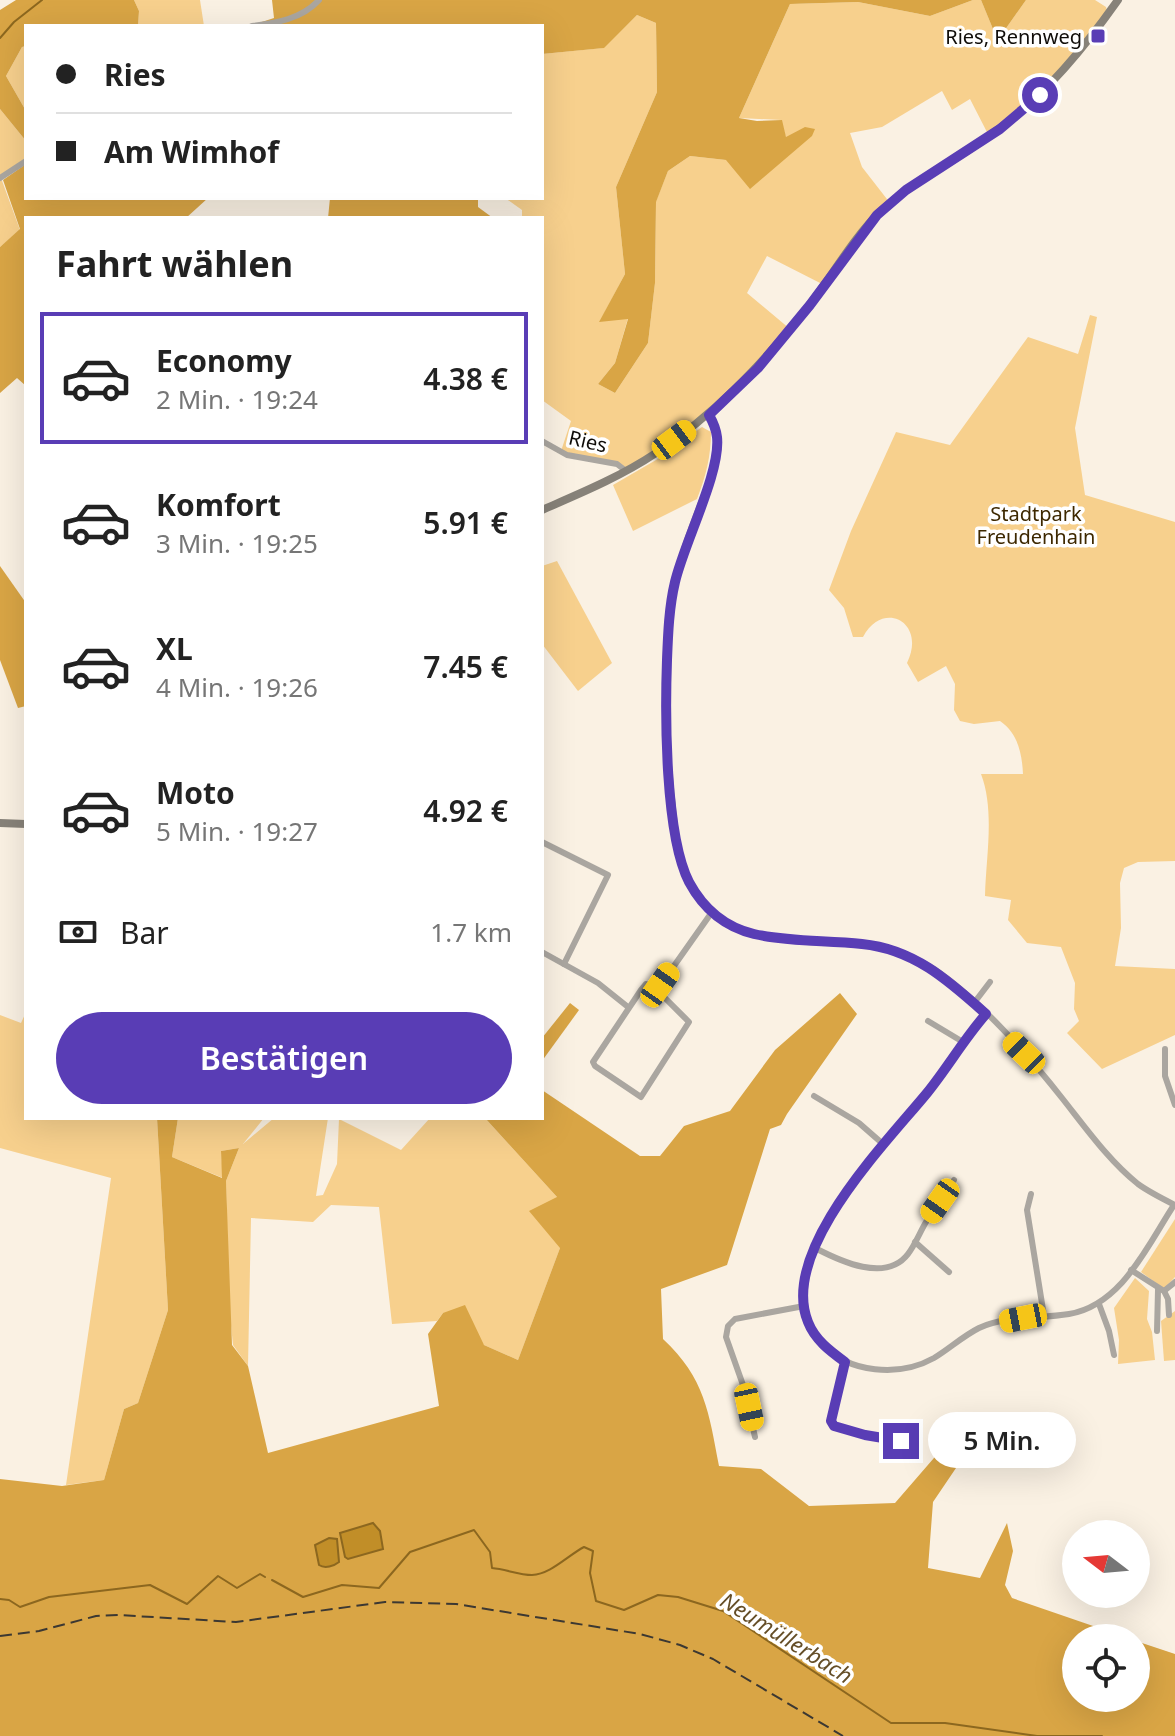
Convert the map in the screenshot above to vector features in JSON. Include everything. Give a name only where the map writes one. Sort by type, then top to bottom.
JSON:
[{"type":"street","points":[[264,24],[287,20],[307,11],[319,0]]},
{"type":"street","name":"Ries","points":[[544,509],[626,471],[709,415],[758,368],[877,215],[906,190],[981,142],[1027,107],[1077,55],[1118,0]]},
{"type":"street","points":[[0,178],[24,162]]},
{"type":"street","points":[[709,415],[716,429],[717,453],[674,584],[668,635],[666,712],[673,804],[682,863],[691,885],[712,912],[739,929],[754,934],[863,944],[905,954],[934,970],[986,1014],[1024,1053],[1087,1131],[1138,1184],[1174,1205],[1118,1288],[1099,1304],[1067,1315],[1044,1316],[980,1328],[930,1360],[901,1369],[869,1368],[845,1362],[826,1348],[808,1323],[803,1289],[806,1268],[835,1209],[859,1174],[928,1092],[986,1014]]},
{"type":"street","name":"Ries","points":[[544,442],[567,455],[617,464],[626,471]]},
{"type":"street","points":[[0,823],[24,824]]},
{"type":"street","points":[[544,843],[608,875],[564,964]]},
{"type":"street","points":[[657,990],[712,912]]},
{"type":"street","points":[[544,953],[598,983],[628,1007]]},
{"type":"street","points":[[974,1003],[990,982]]},
{"type":"street","points":[[646,984],[657,990],[689,1022],[641,1097],[597,1068],[593,1062],[646,984]]},
{"type":"street","points":[[928,1021],[963,1042]]},
{"type":"street","points":[[1165,1049],[1165,1076],[1175,1105]]},
{"type":"street","points":[[814,1096],[859,1123],[883,1144]]},
{"type":"street","points":[[815,1248],[854,1266],[874,1269],[906,1257],[954,1180]]},
{"type":"street","points":[[1031,1194],[1027,1210],[1044,1316]]},
{"type":"street","points":[[915,1242],[949,1272]]},
{"type":"street","points":[[1131,1270],[1161,1290],[1168,1299],[1169,1315]]},
{"type":"street","points":[[1161,1290],[1175,1282]]},
{"type":"street","points":[[1157,1331],[1161,1290]]},
{"type":"street","points":[[1099,1304],[1114,1355]]},
{"type":"street","points":[[755,1437],[743,1385],[726,1337],[728,1326],[735,1319],[804,1306]]},
{"type":"street","points":[[845,1362],[831,1421],[834,1426],[901,1441]]},
{"type":"green space","points":[[134,0],[200,0],[204,24],[138,24],[139,11]]},
{"type":"green space","points":[[981,0],[995,34],[1002,34],[1026,0],[1095,0],[1106,7],[1108,14],[1077,55],[989,136],[970,99],[952,110],[942,91],[882,127],[850,133],[862,167],[890,203],[824,285],[767,256],[747,293],[790,329],[725,400],[626,471],[622,467],[560,454],[571,421],[544,401],[544,216],[522,216],[522,210],[508,200],[544,200],[544,54],[603,48],[637,15],[656,23],[657,92],[616,187],[625,274],[600,321],[628,318],[615,363],[598,384],[615,393],[648,343],[655,283],[656,201],[668,171],[690,156],[726,160],[786,138],[781,120],[739,118],[790,4],[858,2],[930,16]]},
{"type":"green space","points":[[24,46],[24,108],[6,76]]},
{"type":"green space","points":[[0,109],[24,139],[24,162],[1,178],[20,230],[0,247]]},
{"type":"green space","name":"Stadtpark Freudenhain","points":[[1090,315],[1097,317],[1075,428],[1085,495],[1175,522],[1175,861],[1138,862],[1124,868],[1120,883],[1121,928],[1115,966],[1175,969],[1175,1035],[1102,1069],[1067,1033],[1079,1021],[1074,1009],[1075,983],[1061,947],[1027,943],[1008,920],[1011,900],[985,896],[989,818],[981,774],[1023,774],[1015,738],[1000,721],[974,724],[960,721],[954,710],[955,684],[946,666],[918,682],[907,663],[912,649],[911,636],[900,620],[881,619],[863,637],[853,637],[844,608],[829,590],[851,531],[896,432],[950,445],[1028,337],[1078,354]]},
{"type":"green space","points":[[702,427],[711,432],[711,441],[697,499],[633,531],[613,485],[656,460]]},
{"type":"green space","points":[[557,561],[612,663],[578,691],[544,647],[544,565]]},
{"type":"green space","points":[[0,1015],[21,1023],[24,1016],[24,1120],[157,1120],[168,1310],[138,1403],[124,1409],[104,1480],[66,1485],[111,1178],[0,1148]]},
{"type":"green space","points":[[178,1120],[262,1120],[243,1144],[272,1120],[328,1120],[316,1196],[323,1195],[337,1164],[339,1120],[401,1150],[428,1120],[487,1120],[557,1197],[560,1248],[518,1360],[484,1345],[443,1313],[437,1321],[392,1324],[379,1207],[331,1205],[313,1222],[251,1218],[248,1366],[233,1345],[229,1306],[226,1181],[239,1148],[221,1151],[223,1178],[172,1157]]},
{"type":"green space","points":[[1175,1219],[1175,1277],[1164,1289],[1141,1272]]},
{"type":"green space","points":[[1135,1278],[1149,1291],[1147,1319],[1152,1332],[1155,1360],[1118,1364],[1119,1340],[1114,1308]]},
{"type":"green space","points":[[1175,1311],[1175,1360],[1164,1361],[1161,1321]]},
{"type":"shaded area","points":[[16,0],[134,0],[139,11],[138,24],[24,24],[24,46],[6,76],[24,108],[24,139],[0,109],[0,10]]},
{"type":"shaded area","points":[[272,0],[973,0],[930,16],[858,2],[790,4],[739,118],[782,120],[786,137],[805,127],[815,129],[812,136],[750,189],[726,160],[690,156],[668,171],[656,202],[655,283],[648,343],[615,393],[598,384],[615,363],[628,319],[599,322],[625,274],[616,187],[657,92],[656,23],[637,15],[604,48],[544,54],[544,24],[255,24],[274,18]]},
{"type":"shaded area","points":[[981,0],[1026,0],[1002,34],[995,34]]},
{"type":"shaded area","points":[[24,165],[24,200],[206,200],[188,216],[24,216],[24,384],[17,378],[0,393],[0,247],[20,229],[3,180]]},
{"type":"shaded area","points":[[330,200],[478,200],[478,207],[490,216],[328,216]]},
{"type":"shaded area","points":[[0,566],[24,600],[24,706],[18,708],[0,660]]},
{"type":"shaded area","points":[[840,993],[857,1014],[781,1125],[770,1129],[727,1265],[661,1289],[663,1339],[697,1382],[708,1413],[719,1466],[761,1469],[809,1506],[895,1503],[972,1414],[977,1437],[933,1502],[928,1568],[980,1578],[1007,1523],[1013,1551],[1005,1585],[1012,1598],[1087,1624],[1062,1624],[1062,1712],[1150,1712],[1150,1646],[1175,1654],[1175,1736],[0,1736],[0,1479],[62,1486],[104,1480],[124,1409],[138,1403],[168,1310],[157,1120],[178,1120],[172,1157],[222,1178],[221,1151],[239,1148],[226,1181],[232,1345],[248,1366],[268,1453],[439,1406],[428,1334],[443,1313],[465,1305],[484,1345],[518,1360],[560,1248],[529,1211],[557,1197],[487,1120],[544,1120],[544,1091],[640,1156],[660,1156],[684,1126],[730,1111],[775,1050]],"holes":[[[373,1523],[383,1549],[349,1559],[341,1533]]]},
{"type":"shaded area","points":[[570,1003],[579,1010],[544,1058],[544,1036]]},
{"type":"shaded area","points":[[373,1523],[380,1531],[383,1549],[348,1559],[345,1557],[340,1533]]},
{"type":"shaded area","points":[[329,1538],[337,1539],[339,1562],[324,1567],[319,1565],[315,1545]]},
{"type":"waterway","points":[[0,38],[14,22],[42,0]]},
{"type":"waterway","name":"Neumüllerbach","points":[[272,1580],[303,1597],[342,1585],[379,1588],[410,1552],[474,1530],[490,1552],[492,1568],[522,1574],[546,1571],[584,1547],[593,1551],[590,1573],[596,1601],[624,1610],[658,1595],[678,1597],[723,1611],[891,1723],[945,1723],[1037,1736],[1102,1736]]},
{"type":"waterway","name":"Neumüllerbach","points":[[0,1599],[9,1600],[20,1607],[49,1597],[150,1585],[187,1604],[218,1576],[237,1588],[260,1574],[265,1577]]},
{"type":"railway","points":[[0,1636],[39,1631],[96,1616],[236,1622],[385,1602],[456,1604],[640,1634],[680,1645],[713,1659],[843,1736]]},
{"type":"place","name":"Ries, Rennweg","points":[[1098,36]]},
{"type":"route","points":[[901,1441],[865,1435],[834,1426],[831,1421],[845,1362],[826,1348],[808,1323],[803,1289],[806,1268],[835,1209],[859,1174],[928,1092],[986,1014],[934,970],[905,954],[863,944],[754,934],[739,929],[708,909],[691,885],[682,863],[675,822],[667,727],[669,621],[681,558],[717,453],[716,429],[709,415],[758,368],[877,215],[906,190],[1000,129],[1040,95]]}]
